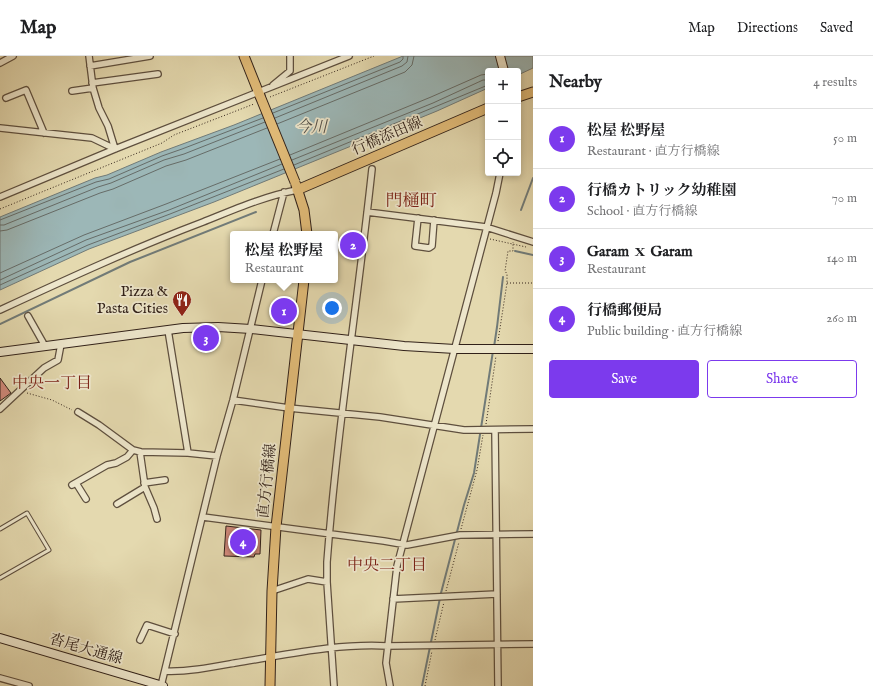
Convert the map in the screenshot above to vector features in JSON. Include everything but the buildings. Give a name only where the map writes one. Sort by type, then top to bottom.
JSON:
[{"type":"main road","points":[[244,56],[296,186],[304,210],[307,231]]},
{"type":"main road","points":[[521,96],[533,92]]},
{"type":"main road","name":"行橋添田線","points":[[296,186],[485,109]]},
{"type":"main road","name":"直方行橋線","points":[[270,686],[272,591],[276,527],[304,283]]},
{"type":"street","points":[[0,62],[14,56]]},
{"type":"street","points":[[89,56],[93,85],[99,108],[108,126],[115,149]]},
{"type":"street","points":[[90,66],[150,56]]},
{"type":"street","points":[[272,87],[275,82],[290,71],[290,56]]},
{"type":"street","points":[[0,197],[115,149],[259,94],[272,87],[349,56]]},
{"type":"street","points":[[500,56],[503,68]]},
{"type":"street","points":[[72,91],[93,85],[158,74]]},
{"type":"street","points":[[6,98],[26,90],[44,133]]},
{"type":"street","points":[[0,128],[92,138],[115,149]]},
{"type":"street","points":[[334,686],[327,582],[329,534],[372,169]]},
{"type":"street","points":[[390,686],[386,663],[397,566],[499,176]]},
{"type":"street","points":[[0,310],[152,241],[284,192],[296,186]]},
{"type":"street","points":[[274,231],[284,192]]},
{"type":"street","points":[[367,212],[486,227],[533,242]]},
{"type":"street","points":[[418,218],[415,246],[429,248],[432,246],[434,220]]},
{"type":"street","points":[[162,686],[217,456],[233,400],[261,283]]},
{"type":"street","points":[[28,316],[45,346]]},
{"type":"street","points":[[0,352],[168,330],[218,327],[251,329],[404,346],[455,349],[533,349]]},
{"type":"street","points":[[168,330],[188,453]]},
{"type":"street","points":[[0,409],[44,368],[58,360],[61,344]]},
{"type":"street","points":[[233,400],[289,408],[380,417],[464,430],[533,429]]},
{"type":"street","points":[[78,412],[99,425],[133,450],[140,452],[188,453],[217,456]]},
{"type":"street","points":[[495,430],[498,686]]},
{"type":"street","points":[[86,499],[74,484],[107,465],[116,463],[127,457],[133,450]]},
{"type":"street","points":[[140,452],[144,485],[157,519]]},
{"type":"street","points":[[117,504],[144,485],[165,480]]},
{"type":"street","points":[[203,517],[384,541],[402,545],[460,535],[533,534]]},
{"type":"street","points":[[272,591],[308,580],[327,582]]},
{"type":"street","points":[[393,599],[497,594]]},
{"type":"street","points":[[140,640],[147,625],[175,634]]},
{"type":"street","name":"沓尾大通線","points":[[0,638],[162,686]]},
{"type":"street","points":[[165,671],[214,667],[332,647],[365,644],[388,646],[533,644]]},
{"type":"street","points":[[0,678],[29,686]]},
{"type":"lane","points":[[0,529],[27,513],[49,550],[0,578]]},
{"type":"path","points":[[0,209],[162,143]]},
{"type":"path","points":[[425,686],[445,597],[477,470],[482,436],[485,430],[507,283],[507,274],[505,271],[506,264],[508,251],[513,251],[514,235]]},
{"type":"path","points":[[484,237],[526,247]]},
{"type":"path","points":[[507,283],[533,283]]},
{"type":"path","points":[[21,390],[52,400],[63,407],[78,412]]},
{"type":"water","name":"今川","points":[[403,56],[533,56],[533,68],[521,74],[521,68],[485,68],[485,89],[437,111],[214,202],[89,249],[0,290],[0,217],[161,152],[234,125]]},
{"type":"waterway","points":[[521,210],[533,178]]},
{"type":"waterway","points":[[0,324],[130,262],[256,212]]},
{"type":"waterway","points":[[515,251],[533,255]]},
{"type":"waterway","points":[[494,347],[503,277]]},
{"type":"waterway","points":[[422,686],[441,593],[474,473],[493,351]]},
{"type":"place","name":"行橋カトリック幼稚園","points":[[353,245]]},
{"type":"place","name":"松屋 松野屋","points":[[284,311]]},
{"type":"place","name":"Pizza & Pasta Cities","points":[[182,317]]},
{"type":"place","name":"Garam ｘ Garam","points":[[206,338]]},
{"type":"place","name":"行橋郵便局","points":[[243,542]]},
{"type":"district","name":"門樋町","points":[[411,201]]},
{"type":"district","name":"中央一丁目","points":[[52,384]]},
{"type":"district","name":"中央二丁目","points":[[387,566]]}]
